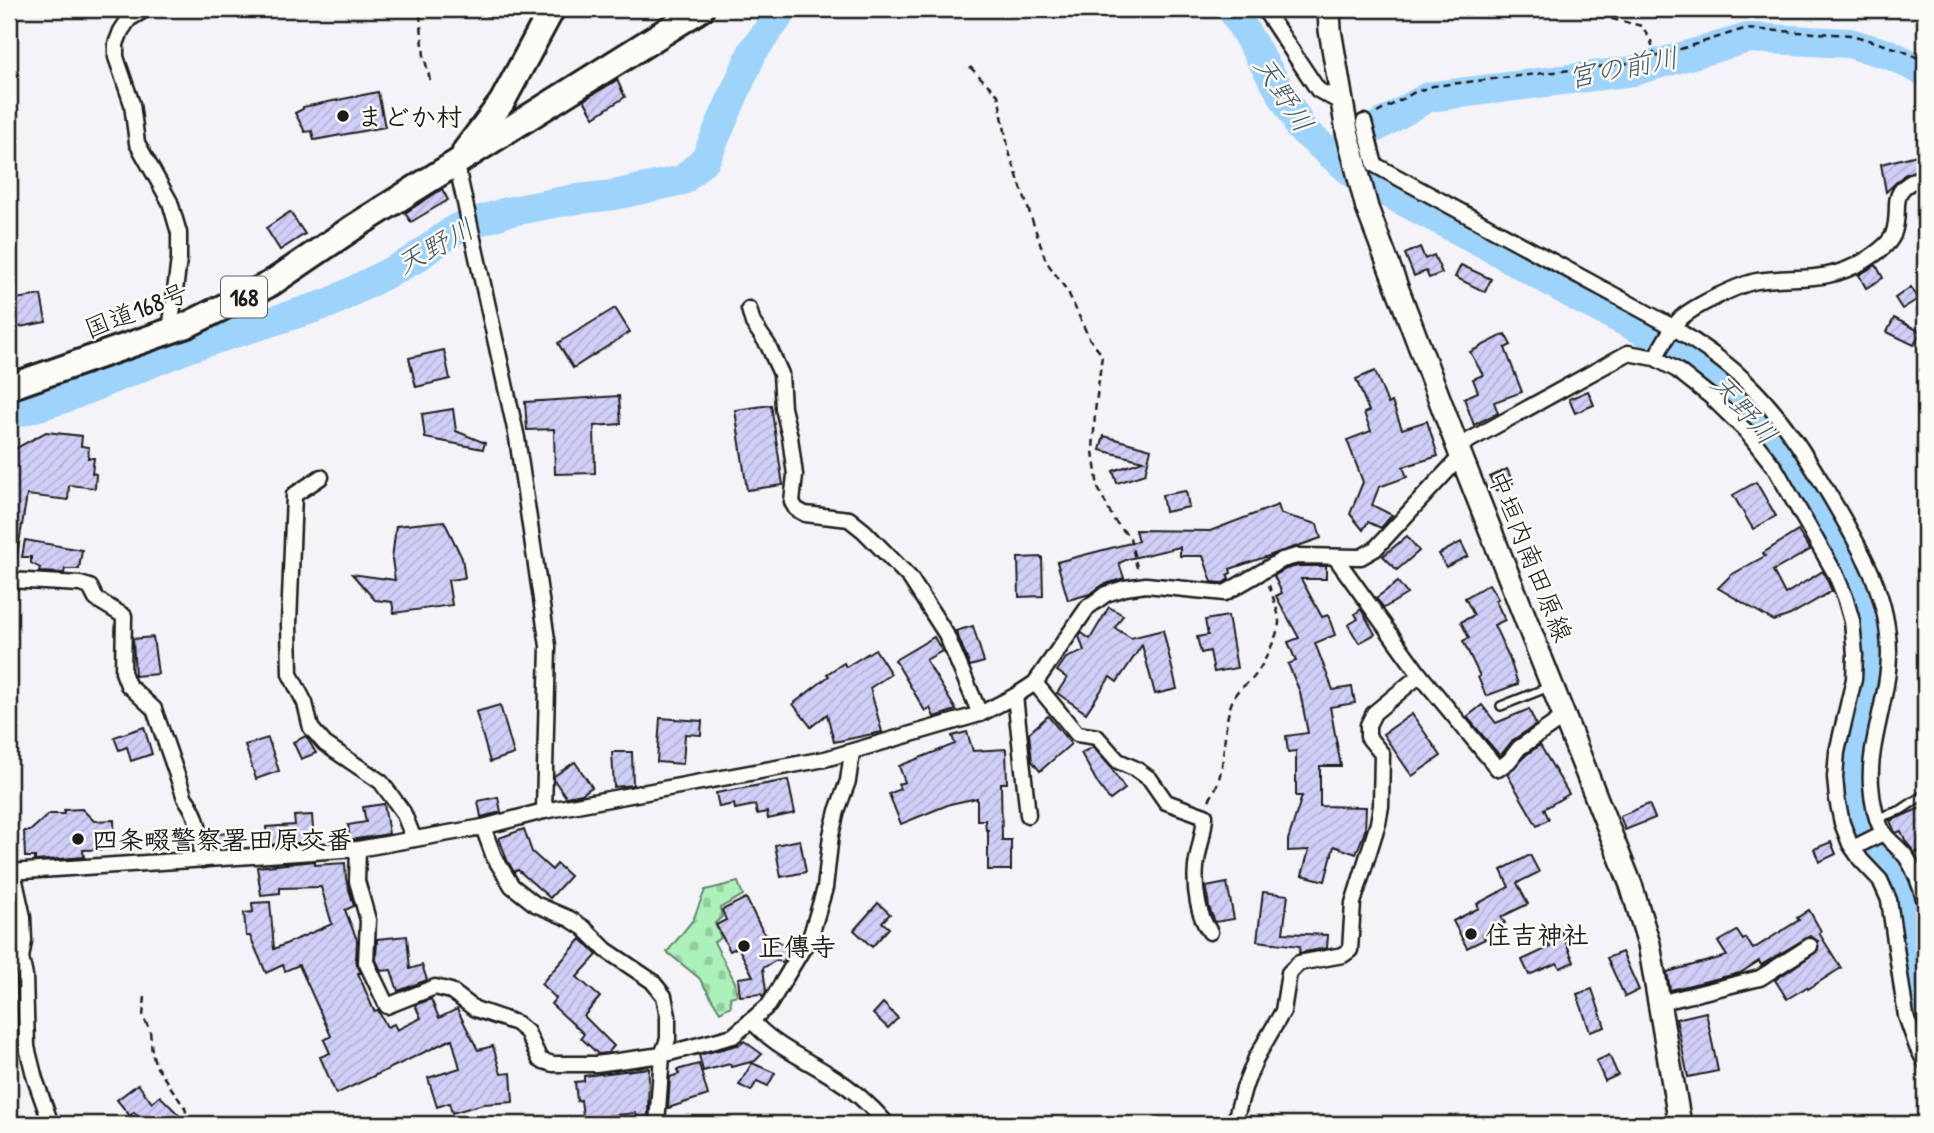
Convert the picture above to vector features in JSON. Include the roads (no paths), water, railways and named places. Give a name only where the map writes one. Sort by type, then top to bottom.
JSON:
[{"type":"highway","name":"国道168号","points":[[9,387],[187,325],[270,284],[354,227],[701,9]]},
{"type":"highway","name":"国道168号","points":[[456,163],[502,102],[550,13]]},
{"type":"main road","name":"中垣内南田原線","points":[[1329,9],[1342,103],[1367,208],[1631,886],[1649,944],[1680,1124]]},
{"type":"street","points":[[146,9],[129,19],[121,31],[116,44],[116,57],[130,95],[137,142],[170,202],[178,233],[170,331]]},
{"type":"street","points":[[1264,9],[1318,90],[1342,103]]},
{"type":"street","points":[[1364,122],[1375,165],[1673,327],[1717,357],[1744,380],[1787,427],[1874,575],[1887,623],[1889,653],[1887,680],[1871,768],[1871,785],[1880,825],[1906,857],[1920,881],[1925,902]]},
{"type":"street","points":[[456,163],[517,438],[548,646],[544,811]]},
{"type":"street","points":[[1655,358],[1673,327],[1683,316],[1738,286],[1757,281],[1818,279],[1865,260],[1884,247],[1892,235],[1896,199],[1902,189],[1912,180],[1925,176]]},
{"type":"street","points":[[748,309],[781,374],[783,408],[795,475],[792,502],[796,509],[805,514],[849,519],[910,579],[946,634],[979,714]]},
{"type":"street","points":[[51,1124],[27,1046],[21,958],[23,917],[11,872],[358,849],[483,827],[544,811],[825,760],[979,714],[1035,683],[1088,607],[1106,594],[1140,586],[1225,593],[1282,560],[1297,556],[1361,556],[1375,549],[1460,451],[1628,353],[1655,358],[1677,369],[1746,431],[1775,468],[1836,575],[1852,621],[1854,679],[1837,752],[1835,777],[1842,823],[1853,848],[1880,880],[1889,900],[1906,1016],[1925,1062]]},
{"type":"street","points":[[321,477],[294,495],[289,624],[290,674],[305,703],[311,728],[326,744],[381,782],[403,812],[414,839]]},
{"type":"street","points":[[1335,556],[1420,675],[1498,769],[1509,761],[1519,748],[1565,716]]},
{"type":"street","points":[[9,580],[80,584],[90,587],[96,599],[124,616],[122,672],[128,685],[154,709],[185,798],[200,825],[202,860]]},
{"type":"street","points":[[1234,1124],[1256,1058],[1283,1011],[1289,973],[1299,963],[1343,955],[1350,950],[1353,902],[1381,806],[1382,754],[1368,737],[1368,725],[1374,713],[1420,675]]},
{"type":"street","points":[[1035,683],[1077,734],[1097,737],[1118,761],[1150,779],[1166,802],[1205,816],[1196,881],[1202,922],[1210,932]]},
{"type":"street","points":[[1015,696],[1028,815]]},
{"type":"street","points":[[358,849],[357,881],[368,920],[366,962],[387,1006],[435,987],[451,991],[475,1009],[516,1023],[527,1032],[540,1059],[552,1064],[596,1064],[662,1055],[733,1036],[769,1005],[811,935],[825,888],[831,835],[848,781],[852,752]]},
{"type":"street","points":[[1853,848],[1880,825]]},
{"type":"street","points":[[483,827],[494,858],[512,886],[536,904],[584,928],[606,950],[653,981],[664,996],[668,1016],[668,1039],[662,1055],[657,1124]]},
{"type":"street","points":[[1659,1003],[1760,978],[1810,946]]},
{"type":"street","points":[[751,1020],[767,1038],[835,1078],[876,1111],[887,1124]]},
{"type":"lane","points":[[1501,706],[1553,685]]},
{"type":"lane","points":[[1880,825],[1925,794]]},
{"type":"waterway","name":"天野川","points":[[9,415],[65,398],[187,348],[330,303],[413,260],[457,228],[507,212],[614,195],[683,180],[706,158],[753,51],[784,9]]},
{"type":"waterway","name":"天野川","points":[[1232,9],[1299,127],[1352,172],[1581,299],[1674,346],[1741,397],[1762,421],[1814,498],[1843,548],[1867,600],[1873,640],[1872,684],[1853,773],[1853,802],[1862,829],[1898,876],[1910,906],[1919,994],[1925,1019]]},
{"type":"waterway","name":"宮の前川","points":[[1330,154],[1428,97],[1633,71],[1748,38],[1849,43],[1891,55],[1925,72]]},
{"type":"place","name":"まどか村","points":[[343,116]]},
{"type":"place","name":"四条畷警察署田原交番","points":[[78,839]]},
{"type":"place","name":"住吉神社","points":[[1471,934]]},
{"type":"place","name":"正傳寺","points":[[744,946]]}]
